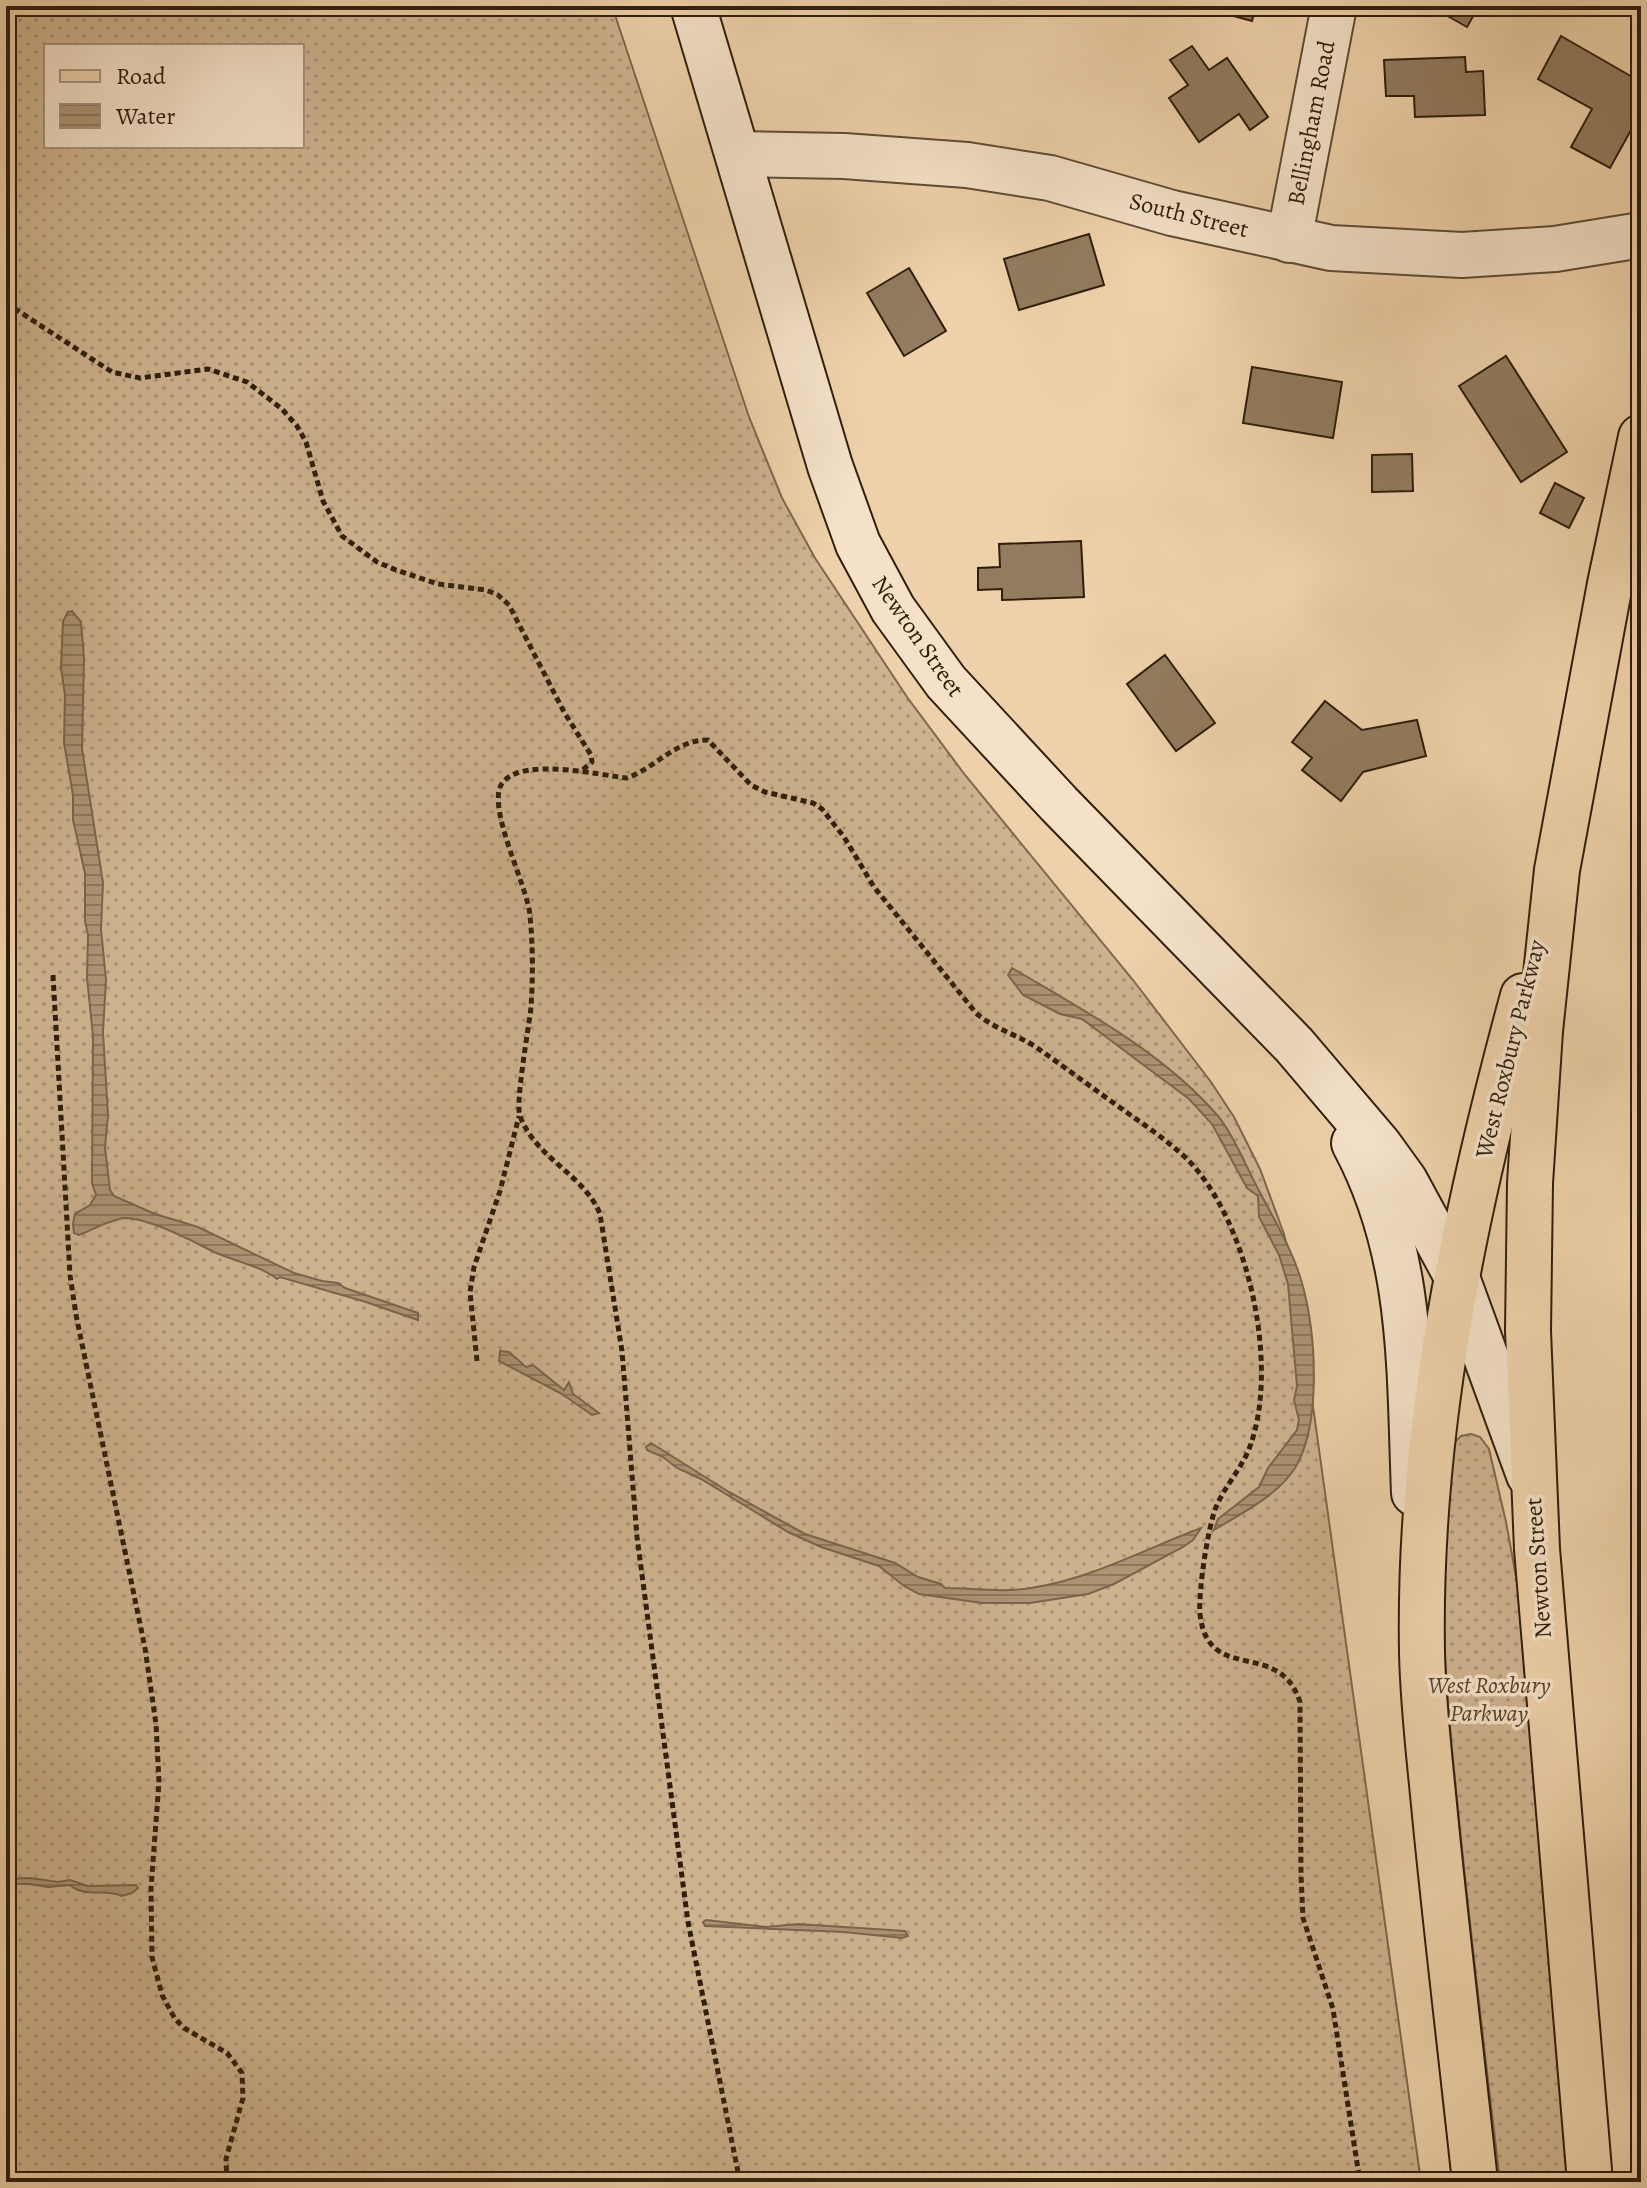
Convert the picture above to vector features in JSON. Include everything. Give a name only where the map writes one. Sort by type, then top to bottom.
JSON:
[{"type":"main road","name":"Newton Street","points":[[693,6],[830,466],[858,544],[893,609],[946,682],[1038,782],[1308,1060],[1400,1174],[1456,1275],[1533,1487],[1543,1641],[1578,2011],[1590,2182]]},
{"type":"main road","name":"Bellingham Road","points":[[1289,240],[1334,6]]},
{"type":"main road","name":"South Street","points":[[738,154],[844,156],[967,165],[1050,178],[1172,213],[1331,248],[1462,255],[1555,249],[1641,235]]},
{"type":"main road","name":"West Roxbury Parkway","points":[[1475,2182],[1429,1761],[1422,1649],[1427,1503],[1456,1275],[1504,1068],[1557,870],[1610,584],[1641,437]]},
{"type":"main road","name":"West Roxbury Parkway","points":[[1533,1487],[1528,1331],[1532,1136],[1557,870]]},
{"type":"main road","name":"Newton Street","points":[[1308,1060],[1370,1175],[1398,1261],[1409,1364],[1422,1649]]},
{"type":"path","points":[[6,303],[112,372],[140,378],[208,369],[247,382],[267,396],[297,426],[306,442],[323,501],[342,536],[377,562],[396,570],[438,584],[486,590],[509,605],[564,712],[591,755],[592,762],[580,773]]},
{"type":"path","points":[[477,1361],[470,1292],[474,1267],[500,1191],[519,1115],[531,1008],[533,944],[530,909],[499,813],[497,794],[501,784],[510,776],[526,770],[627,778],[640,774],[680,746],[694,740],[708,740],[751,785],[773,795],[813,803],[822,809],[844,837],[874,887],[976,1013],[996,1028],[1021,1037],[1036,1047],[1167,1142],[1204,1179],[1220,1204],[1233,1233],[1251,1292],[1259,1327],[1261,1367],[1250,1447],[1213,1516],[1201,1588],[1200,1616],[1210,1641],[1217,1649],[1236,1660],[1277,1669],[1295,1686],[1300,1702],[1302,1908],[1333,2009],[1360,2182]]},
{"type":"path","points":[[53,975],[70,1275],[145,1648],[156,1724],[159,1782],[151,1888],[152,1957],[162,1995],[175,2019],[184,2028],[227,2053],[242,2073],[243,2098],[226,2159],[227,2182]]},
{"type":"path","points":[[519,1115],[536,1143],[585,1188],[600,1214],[622,1351],[637,1537],[688,1922],[740,2182]]},
{"type":"green space","points":[[6,6],[612,6],[749,417],[782,498],[815,558],[907,697],[965,775],[1133,980],[1211,1082],[1234,1117],[1260,1169],[1284,1234],[1295,1277],[1421,2182],[6,2182]]},
{"type":"green space","name":"West Roxbury Parkway","points":[[1471,1434],[1480,1437],[1489,1449],[1521,1604],[1575,2182],[1500,2182],[1459,1819],[1444,1631],[1444,1537],[1454,1443],[1461,1436]]},
{"type":"water","points":[[72,611],[81,622],[84,658],[82,749],[103,883],[101,929],[106,980],[103,1032],[108,1115],[105,1148],[110,1190],[114,1196],[155,1214],[198,1227],[294,1273],[338,1283],[418,1313],[418,1320],[366,1302],[280,1277],[277,1279],[181,1235],[134,1219],[120,1219],[79,1235],[74,1233],[75,1214],[90,1205],[96,1195],[92,1183],[93,1036],[87,978],[85,873],[73,820],[73,795],[64,743],[63,621]]},
{"type":"water","points":[[1012,968],[1094,1016],[1147,1052],[1173,1072],[1218,1116],[1233,1138],[1298,1270],[1311,1327],[1314,1377],[1313,1403],[1304,1449],[1295,1468],[1279,1487],[1214,1530],[1218,1519],[1259,1487],[1268,1468],[1297,1430],[1299,1420],[1294,1400],[1297,1386],[1288,1284],[1279,1255],[1259,1217],[1258,1196],[1247,1188],[1212,1124],[1189,1099],[1082,1019],[1060,1014],[1023,995],[1008,975]]},
{"type":"water","points":[[500,1351],[509,1352],[526,1367],[533,1365],[564,1390],[569,1382],[573,1394],[599,1413],[592,1415],[562,1394],[499,1361]]},
{"type":"water","points":[[651,1443],[729,1492],[805,1534],[895,1563],[945,1588],[1009,1590],[1053,1584],[1096,1571],[1201,1528],[1193,1540],[1183,1547],[1114,1584],[1088,1594],[1030,1603],[982,1603],[919,1594],[879,1566],[821,1547],[788,1532],[647,1450]]},
{"type":"water","points":[[6,1879],[58,1882],[70,1880],[88,1886],[136,1885],[138,1888],[122,1896],[82,1891],[70,1885],[6,1884]]},
{"type":"water","points":[[703,1922],[766,1927],[798,1924],[905,1931],[908,1936],[705,1926]]},
{"type":"building","points":[[863,6],[896,6],[867,16]]},
{"type":"building","points":[[1209,6],[1256,6],[1252,21],[1208,9]]},
{"type":"building","points":[[1430,6],[1479,6],[1467,27]]},
{"type":"building","points":[[1561,36],[1641,82],[1641,112],[1610,168],[1571,147],[1592,109],[1538,79]]},
{"type":"building","points":[[1192,46],[1209,70],[1227,58],[1268,117],[1250,130],[1239,114],[1199,142],[1169,98],[1188,85],[1170,60]]},
{"type":"building","points":[[1465,57],[1466,72],[1483,71],[1485,115],[1415,117],[1414,96],[1386,96],[1384,60]]},
{"type":"building","points":[[1089,234],[1104,285],[1019,310],[1004,259]]},
{"type":"building","points":[[909,268],[946,331],[904,356],[867,293]]},
{"type":"building","points":[[1506,356],[1567,452],[1521,482],[1459,386]]},
{"type":"building","points":[[1252,367],[1342,382],[1333,438],[1243,423]]},
{"type":"building","points":[[1412,454],[1413,491],[1372,492],[1372,455]]},
{"type":"building","points":[[1555,483],[1584,498],[1569,528],[1540,513]]},
{"type":"building","points":[[1081,541],[1084,597],[1002,600],[1002,589],[978,590],[978,568],[1000,567],[999,544]]},
{"type":"building","points":[[1165,655],[1215,723],[1176,751],[1127,684]]},
{"type":"building","points":[[1325,701],[1362,730],[1417,720],[1426,756],[1363,772],[1341,801],[1302,770],[1312,758],[1292,742]]}]
